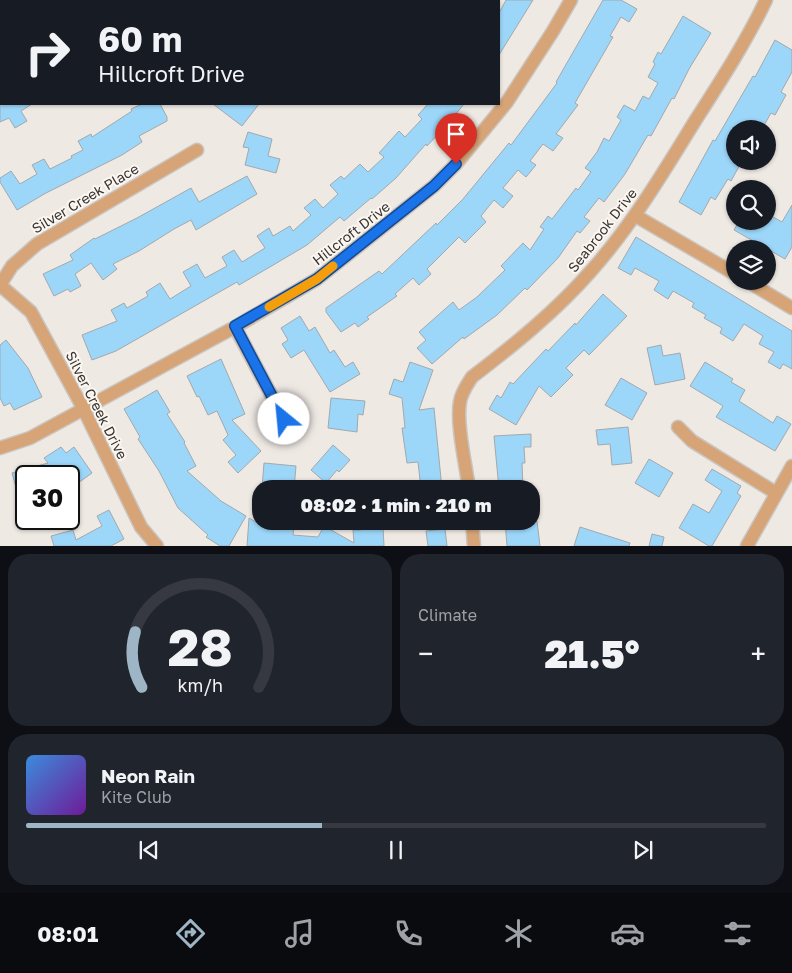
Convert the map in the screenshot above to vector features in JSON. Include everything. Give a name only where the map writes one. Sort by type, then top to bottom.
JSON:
[{"type":"street","name":"Hillcroft Drive","points":[[0,448],[30,438],[317,279],[434,186],[456,164],[508,102],[553,31],[570,0]]},
{"type":"street","name":"Seabrook Drive","points":[[468,480],[459,415],[460,400],[464,389],[472,377],[546,316],[590,273],[636,216],[716,88],[766,0]]},
{"type":"street","name":"Silver Creek Place","points":[[0,285],[12,266],[36,244],[197,150]]},
{"type":"street","points":[[636,216],[726,269]]},
{"type":"street","name":"Silver Creek Drive","points":[[0,285],[31,312],[83,408],[141,526],[157,546]]},
{"type":"street","points":[[762,290],[792,308]]},
{"type":"street","points":[[235,326],[284,419]]},
{"type":"street","points":[[678,427],[692,441],[776,493]]},
{"type":"street","points":[[746,546],[792,466]]},
{"type":"street","points":[[473,530],[474,546]]},
{"type":"building","points":[[506,0],[533,0],[500,53],[500,11]]},
{"type":"building","points":[[603,0],[621,0],[637,9],[629,22],[621,17],[610,36],[613,37],[575,103],[578,105],[556,134],[563,138],[553,151],[543,144],[530,161],[536,165],[526,177],[518,170],[503,188],[513,196],[503,208],[494,200],[481,216],[486,222],[465,243],[459,237],[427,269],[431,274],[419,285],[413,278],[395,294],[397,296],[367,317],[369,319],[358,327],[355,323],[341,332],[326,312],[326,308],[379,271],[382,274],[463,199],[509,143],[511,145],[557,83]]},
{"type":"building","points":[[683,16],[711,33],[689,69],[674,99],[672,98],[651,136],[648,135],[625,174],[604,202],[599,198],[584,217],[590,221],[580,233],[577,231],[558,258],[527,290],[525,288],[497,315],[464,339],[463,337],[432,364],[417,348],[426,340],[419,332],[453,302],[459,310],[477,297],[505,270],[501,266],[523,243],[530,250],[544,229],[540,227],[548,216],[552,219],[591,172],[585,168],[597,152],[604,138],[609,141],[621,120],[617,117],[624,105],[635,111],[643,96],[649,99],[658,83],[648,77],[655,64],[653,62],[658,52],[661,54]]},
{"type":"building","points":[[775,40],[792,50],[792,72],[781,92],[786,95],[775,115],[771,113],[767,120],[727,120],[753,76],[755,77]]},
{"type":"building","points":[[0,105],[30,105],[21,111],[27,121],[15,128],[9,118],[0,122]]},
{"type":"building","points":[[140,105],[161,105],[167,121],[139,136],[142,142],[122,155],[46,193],[17,210],[0,182],[0,178],[11,171],[20,184],[37,174],[32,165],[44,159],[50,169],[72,158],[71,156],[83,150],[78,141],[91,134],[92,137],[132,111],[131,109]]},
{"type":"building","points":[[214,105],[258,105],[242,126]]},
{"type":"building","points":[[427,105],[463,105],[396,178],[344,221],[340,217],[307,245],[239,285],[237,282],[116,351],[92,360],[82,335],[117,321],[111,310],[124,303],[127,308],[148,296],[146,292],[160,283],[170,299],[191,286],[183,272],[197,264],[205,278],[227,266],[222,257],[234,250],[242,262],[265,248],[257,236],[269,228],[273,236],[290,226],[293,231],[311,215],[304,208],[315,199],[323,208],[338,194],[330,185],[341,176],[344,179],[360,164],[368,172],[384,157],[379,153],[399,131],[405,137],[422,119],[418,115]]},
{"type":"building","points":[[726,122],[726,170],[737,170],[732,180],[726,180],[715,200],[711,197],[701,215],[679,202],[713,140],[715,141]]},
{"type":"building","points":[[248,132],[272,139],[268,156],[280,159],[276,173],[245,165],[249,148],[243,147]]},
{"type":"building","points":[[247,176],[257,194],[196,230],[191,220],[174,229],[139,251],[113,264],[117,269],[103,280],[91,263],[75,274],[81,286],[70,292],[68,289],[54,296],[43,274],[73,260],[70,255],[94,238],[137,218],[191,188],[199,202]]},
{"type":"building","points":[[792,205],[792,247],[785,259],[776,254],[776,240],[752,240],[734,230],[776,230],[776,219],[782,222]]},
{"type":"building","points":[[636,237],[792,331],[792,369],[783,364],[780,369],[768,362],[774,352],[759,344],[763,336],[744,324],[733,341],[720,333],[722,328],[704,318],[706,315],[692,307],[694,303],[673,291],[668,299],[654,290],[659,281],[635,268],[631,275],[618,268]]},
{"type":"building","points":[[603,294],[627,316],[589,355],[584,350],[566,368],[573,375],[551,397],[539,386],[516,425],[489,409],[497,395],[501,398],[510,382],[513,384],[546,349],[548,351],[575,323],[576,325]]},
{"type":"building","points":[[300,316],[309,331],[315,327],[330,353],[334,350],[345,367],[353,362],[360,374],[330,392],[304,350],[291,358],[282,344],[288,340],[281,328]]},
{"type":"building","points":[[6,340],[28,368],[42,397],[14,410],[10,403],[4,406],[0,398],[0,345]]},
{"type":"building","points":[[661,345],[663,356],[680,353],[685,379],[655,385],[647,348]]},
{"type":"building","points":[[221,359],[245,414],[232,420],[261,451],[238,473],[228,462],[236,455],[223,440],[228,435],[217,411],[208,415],[187,376]]},
{"type":"building","points":[[410,362],[433,370],[419,410],[434,408],[441,480],[420,480],[418,462],[407,463],[402,428],[405,428],[402,398],[389,394],[394,379],[403,382]]},
{"type":"building","points":[[705,362],[733,379],[731,382],[745,390],[739,401],[773,423],[777,416],[791,424],[775,451],[716,417],[723,406],[690,386]]},
{"type":"building","points":[[621,378],[647,393],[632,420],[605,405]]},
{"type":"building","points":[[157,390],[170,412],[167,414],[185,442],[196,466],[187,471],[221,501],[246,516],[229,546],[220,546],[206,537],[208,535],[178,508],[159,471],[138,439],[140,437],[124,409]]},
{"type":"building","points":[[331,398],[365,401],[363,415],[358,414],[357,432],[328,428]]},
{"type":"building","points":[[628,427],[632,463],[612,465],[610,444],[598,445],[596,430]]},
{"type":"building","points":[[531,434],[531,447],[524,447],[525,463],[522,463],[523,480],[498,480],[494,436]]},
{"type":"building","points":[[333,445],[350,460],[339,472],[337,470],[329,480],[323,480],[311,470]]},
{"type":"building","points":[[61,447],[66,453],[74,447],[92,473],[80,482],[80,465],[41,465],[48,463],[44,458]]},
{"type":"building","points":[[649,459],[673,473],[659,497],[635,483]]},
{"type":"building","points":[[264,463],[296,466],[295,480],[263,480]]},
{"type":"building","points":[[712,469],[741,486],[737,493],[741,496],[712,546],[709,546],[679,528],[693,504],[709,513],[722,491],[705,480]]},
{"type":"building","points":[[15,472],[15,484],[12,473]]},
{"type":"building","points":[[109,510],[124,539],[111,546],[54,546],[51,536],[73,530],[76,540],[102,526],[97,516]]},
{"type":"building","points":[[249,518],[252,520],[252,530],[294,530],[293,535],[318,537],[322,530],[331,530],[354,543],[353,530],[383,530],[384,546],[247,546]]},
{"type":"building","points":[[580,527],[630,543],[629,546],[574,546]]},
{"type":"building","points":[[445,530],[447,546],[428,546],[426,531]]},
{"type":"building","points":[[506,530],[538,530],[540,546],[507,546]]},
{"type":"building","points":[[652,534],[664,537],[662,546],[649,546]]},
{"type":"slow traffic","points":[[269,307],[317,279],[333,266]]},
{"type":"route","points":[[284,419],[235,326],[317,279],[434,186],[456,164]]}]
